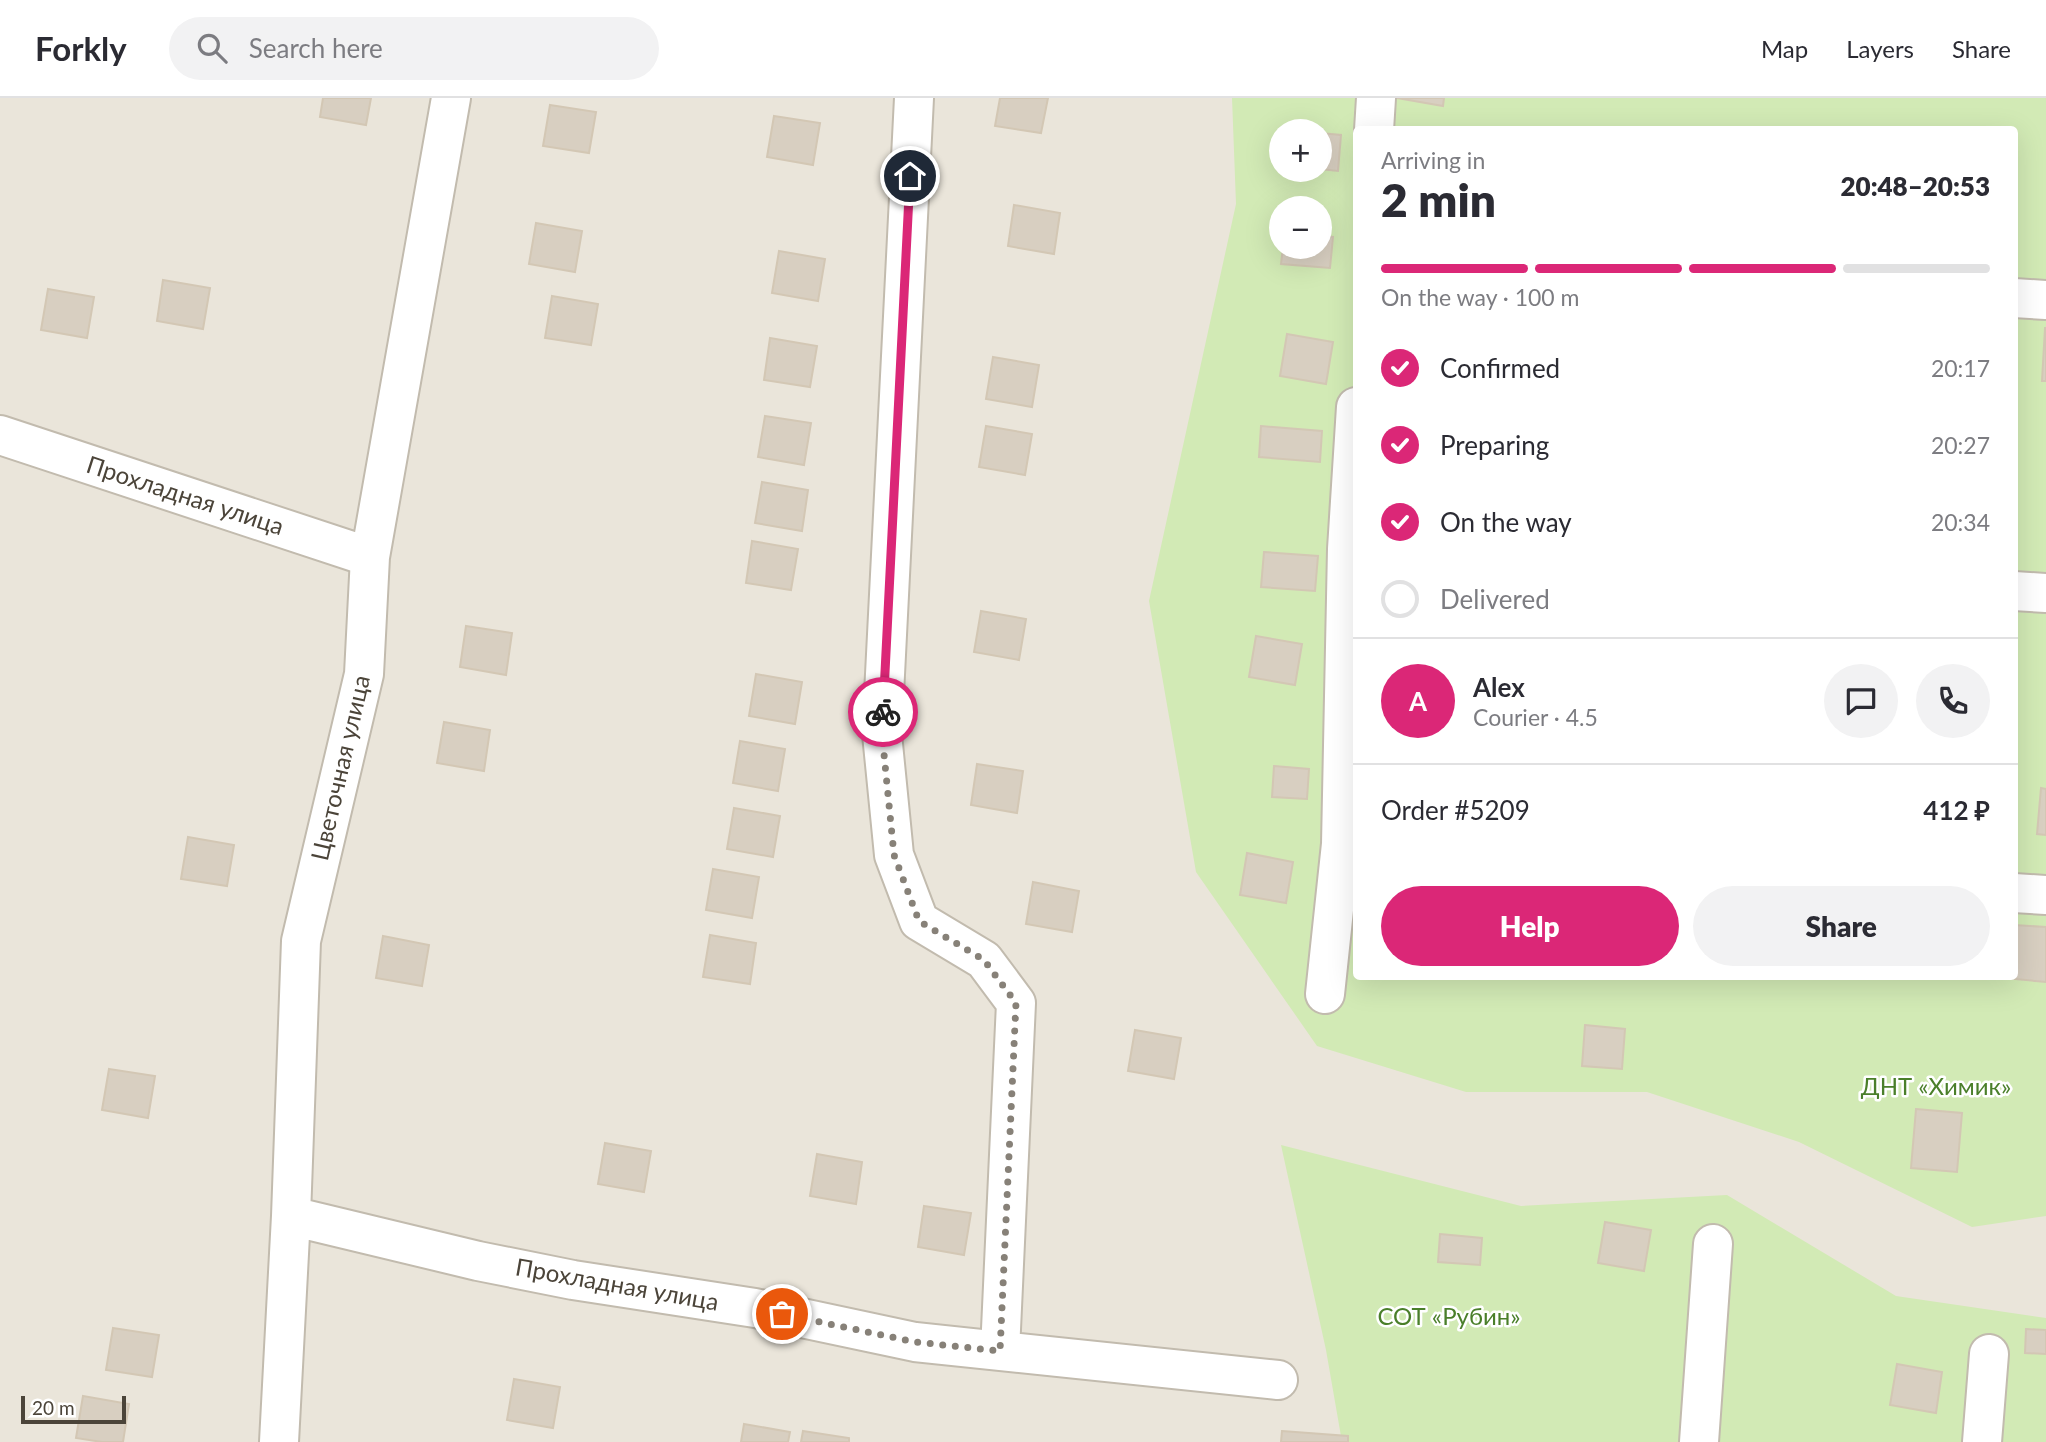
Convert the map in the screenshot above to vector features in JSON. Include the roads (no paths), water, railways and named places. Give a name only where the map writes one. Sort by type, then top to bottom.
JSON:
[{"type":"street","name":"Цветочная улица","points":[[279,1442],[301,941],[364,674],[370,557],[451,98]]},
{"type":"street","points":[[914,98],[882,734],[894,855],[919,921],[984,960],[1016,1003],[1000,1351]]},
{"type":"street","points":[[1374,126],[1376,98]]},
{"type":"street","points":[[2018,298],[2046,300]]},
{"type":"street","name":"Прохладная улица","points":[[0,435],[370,557]]},
{"type":"street","points":[[1325,993],[1349,844],[1353,514]]},
{"type":"street","points":[[2018,591],[2046,593]]},
{"type":"street","points":[[2018,893],[2046,895]]},
{"type":"street","name":"Прохладная улица","points":[[291,1216],[478,1261],[573,1280],[755,1308],[915,1342],[1278,1380]]},
{"type":"street","points":[[1699,1442],[1713,1244]]},
{"type":"street","points":[[1982,1442],[1989,1354]]},
{"type":"park label","name":"ДНТ «Химик»","points":[[1936,1087]]},
{"type":"park label","name":"СОТ «Рубин»","points":[[1449,1317]]}]
